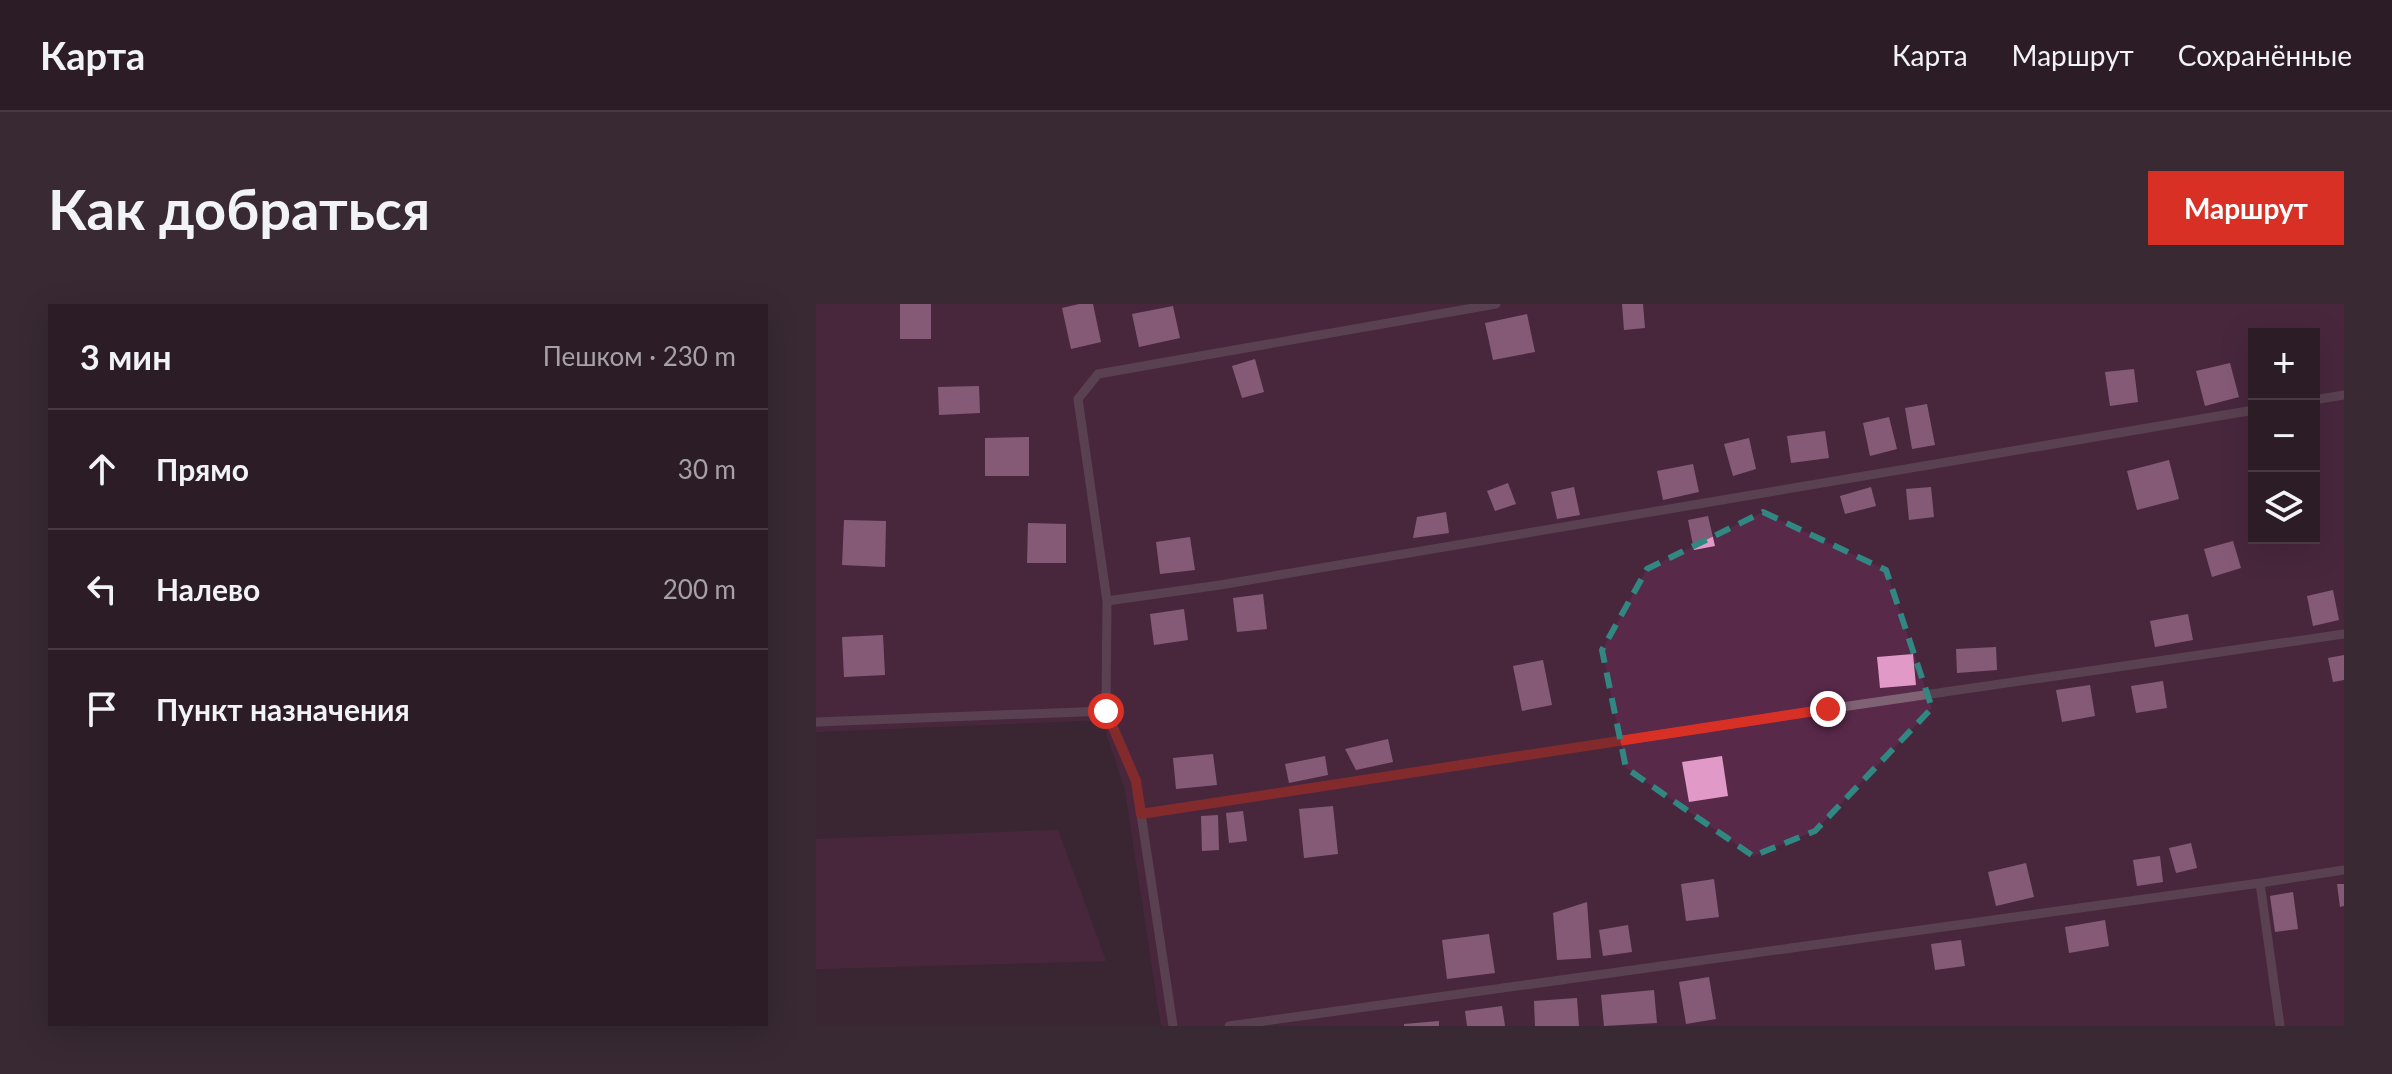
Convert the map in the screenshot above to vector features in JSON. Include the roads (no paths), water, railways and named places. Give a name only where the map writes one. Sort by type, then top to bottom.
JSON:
[{"type":"lane","points":[[1173,1026],[1136,781],[1106,711],[1107,601],[1078,399],[1098,374],[1496,304]]},
{"type":"lane","points":[[2320,399],[2344,395]]},
{"type":"lane","points":[[1107,601],[1220,585],[2248,411]]},
{"type":"lane","points":[[1141,814],[2344,634]]},
{"type":"lane","points":[[816,722],[1106,711]]},
{"type":"lane","points":[[1229,1026],[2344,870]]},
{"type":"lane","points":[[2260,883],[2280,1026]]}]
